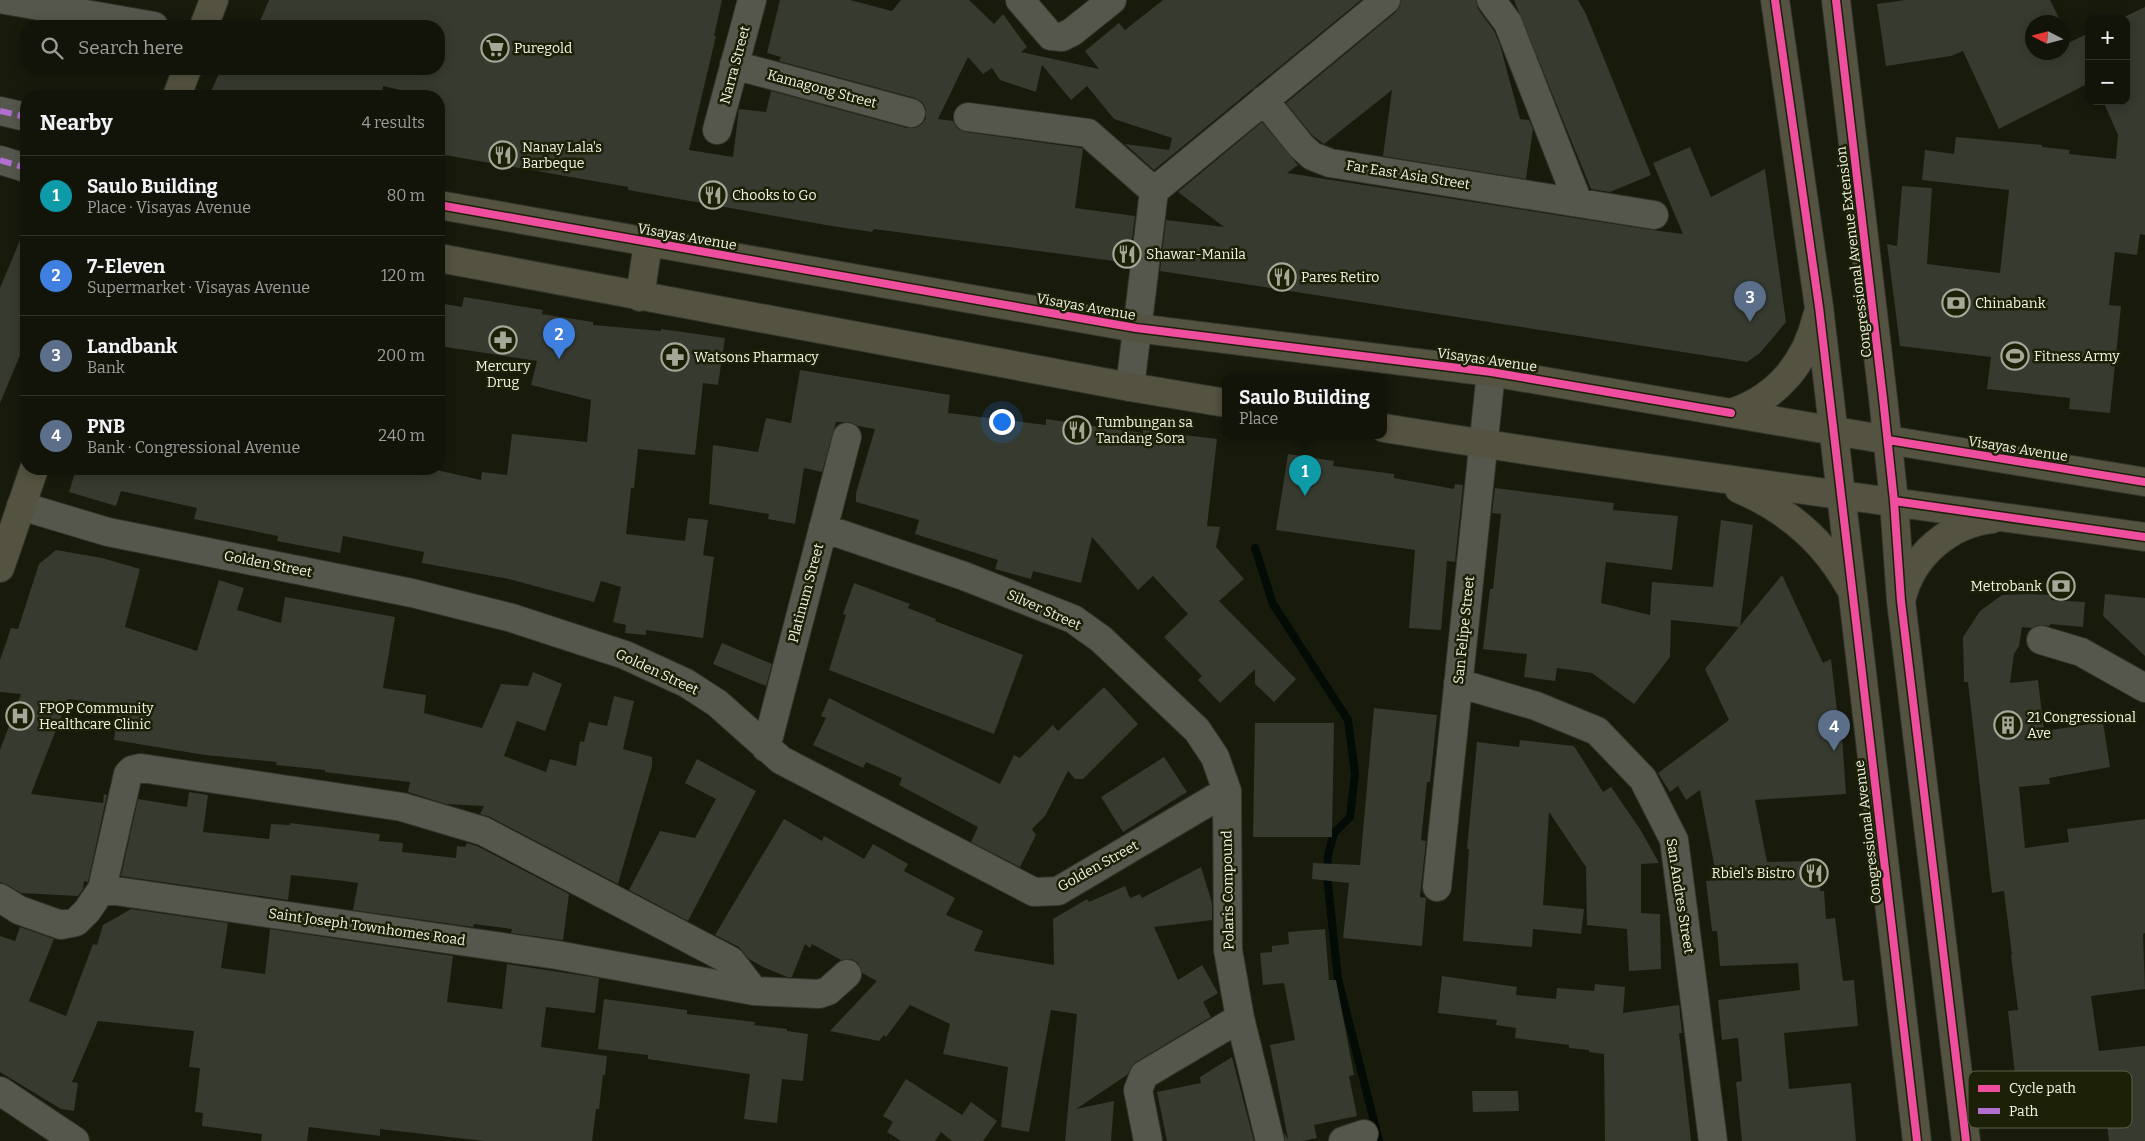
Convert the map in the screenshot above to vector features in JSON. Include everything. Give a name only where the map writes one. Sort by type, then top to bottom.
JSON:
[{"type":"main road","points":[[206,20],[214,0]]},
{"type":"main road","points":[[1775,0],[1819,307],[1833,430]]},
{"type":"main road","name":"Congressional Avenue Extension","points":[[1836,0],[1894,501]]},
{"type":"main road","points":[[179,90],[186,75]]},
{"type":"main road","name":"Visayas Avenue","points":[[445,206],[1136,328],[1491,372],[2145,482]]},
{"type":"main road","points":[[640,297],[648,243]]},
{"type":"main road","points":[[445,259],[640,297],[1222,402]]},
{"type":"main road","points":[[1731,413],[1762,399],[1790,374],[1808,342],[1819,307]]},
{"type":"main road","points":[[1387,428],[1707,477],[1894,501],[2145,537]]},
{"type":"main road","name":"Congressional Avenue","points":[[1833,430],[1917,1141]]},
{"type":"main road","points":[[1,561],[32,475]]},
{"type":"main road","points":[[1707,477],[1754,495],[1776,507],[1798,524],[1832,560],[1853,596]]},
{"type":"main road","points":[[1894,501],[1901,601],[1966,1141]]},
{"type":"main road","points":[[1901,601],[1904,589],[1913,570],[1937,542],[1949,533],[1967,525],[2008,518]]},
{"type":"street","points":[[5,0],[120,20]]},
{"type":"street","name":"Narra Street","points":[[717,130],[752,0]]},
{"type":"street","points":[[1020,0],[1051,36],[1062,37],[1072,32],[1112,0]]},
{"type":"street","points":[[1130,387],[1154,191],[1386,0]]},
{"type":"street","points":[[1491,0],[1508,23],[1578,202]]},
{"type":"street","name":"Kamagong Street","points":[[734,65],[910,113]]},
{"type":"street","name":"Far East Asia Street","points":[[1264,100],[1301,146],[1312,156],[1330,163],[1654,215]]},
{"type":"street","points":[[0,111],[20,116]]},
{"type":"street","points":[[968,117],[1088,133],[1154,191]]},
{"type":"street","points":[[0,160],[20,166]]},
{"type":"street","name":"San Felipe Street","points":[[1437,887],[1491,372]]},
{"type":"street","name":"Platinum Street","points":[[766,748],[847,437]]},
{"type":"street","name":"Golden Street","points":[[21,506],[108,532],[412,594],[512,618],[625,655],[686,683],[717,703],[781,760],[1034,892],[1058,891],[1227,791]]},
{"type":"street","name":"Silver Street","points":[[823,528],[964,576],[1073,619],[1101,638],[1197,730],[1216,757],[1227,791]]},
{"type":"street","points":[[2041,640],[2081,652],[2145,688]]},
{"type":"street","name":"San Andres Street","points":[[1458,683],[1536,706],[1597,732],[1643,779],[1674,840],[1713,1141]]},
{"type":"street","points":[[0,898],[19,910],[61,925],[76,922],[87,911],[102,889],[128,774],[132,770],[141,768],[402,807],[483,831],[731,961],[754,990]]},
{"type":"street","name":"Polaris Compound","points":[[1227,791],[1228,950],[1240,1018],[1270,1141]]},
{"type":"street","name":"Saint Joseph Townhomes Road","points":[[102,889],[557,955],[754,990],[819,994],[828,991],[847,974]]},
{"type":"street","points":[[1148,1141],[1138,1090],[1144,1075],[1240,1018]]},
{"type":"street","points":[[0,1091],[75,1141]]},
{"type":"building","points":[[269,0],[722,0],[714,36],[716,36],[689,150],[733,157],[739,109],[766,112],[771,91],[907,128],[915,128],[922,124],[926,118],[926,109],[922,102],[915,98],[779,61],[781,57],[767,53],[780,0],[850,0],[892,11],[901,0],[969,0],[994,24],[1003,14],[1027,47],[1021,52],[1099,69],[1085,51],[1119,23],[1125,30],[1163,0],[1361,0],[1154,170],[1125,144],[1169,150],[1172,138],[1114,119],[1087,86],[1071,100],[1042,65],[1036,92],[1000,80],[992,68],[983,74],[968,57],[938,119],[953,121],[958,129],[966,132],[1083,149],[1075,208],[1135,216],[1129,263],[874,229],[872,232],[832,226],[628,190],[628,187],[445,155],[445,90],[401,90],[383,86],[383,90],[212,90],[218,75],[445,75],[445,20],[261,20]]},
{"type":"building","points":[[1401,0],[1476,0],[1478,9],[1494,31],[1500,45],[1520,119],[1529,120],[1533,129],[1526,179],[1383,156],[1392,90],[1324,144],[1312,135],[1286,103],[1396,12]]},
{"type":"building","points":[[1514,0],[1578,0],[1586,14],[1651,175],[1610,192],[1591,189]]},
{"type":"building","points":[[1905,0],[2050,0],[2058,15],[2025,15],[2025,60],[2070,60],[2070,42],[2085,35],[2085,85],[1999,129],[1963,51],[1951,56],[1886,66],[1877,4]]},
{"type":"building","points":[[2145,7],[2145,235],[2140,234],[2137,255],[2115,252],[2109,305],[2121,306],[2110,413],[2069,409],[2070,398],[1987,389],[1991,357],[1900,346],[1887,244],[1897,246],[1902,186],[1932,188],[1927,264],[2000,273],[2009,190],[1922,180],[1925,150],[1954,154],[1956,137],[2042,145],[2042,147],[2070,150],[2069,154],[2116,159],[2118,135],[2105,105],[2130,105],[2130,15],[2128,15]]},
{"type":"building","points":[[1262,122],[1298,165],[1287,173],[1683,234],[1653,163],[1690,147],[1711,197],[1765,169],[1786,322],[1760,353],[1747,362],[1160,271],[1166,220],[1224,227],[1178,192]]},
{"type":"building","points":[[20,240],[20,355],[0,403],[0,288]]},
{"type":"building","points":[[464,297],[543,310],[542,314],[593,322],[593,325],[661,331],[661,329],[725,338],[718,385],[703,383],[695,455],[638,449],[626,534],[685,541],[688,518],[708,520],[703,555],[714,557],[703,638],[646,630],[646,635],[625,633],[626,625],[613,622],[621,587],[601,581],[594,602],[509,579],[422,563],[424,552],[343,536],[340,553],[277,541],[278,536],[194,519],[197,508],[121,491],[116,506],[69,492],[74,475],[445,475],[445,472],[481,480],[482,472],[507,475],[512,434],[587,442],[591,400],[531,385],[537,361],[445,347],[445,304],[462,307]]},
{"type":"building","points":[[800,370],[950,395],[948,413],[1046,425],[1046,419],[1143,433],[1143,430],[1217,439],[1207,526],[1220,527],[1216,547],[1244,579],[1219,601],[1296,679],[1274,702],[1255,684],[1255,669],[1220,703],[1198,680],[1202,676],[1164,637],[1188,614],[1153,576],[1138,590],[1092,537],[1081,583],[1033,571],[1031,579],[995,569],[998,560],[915,534],[919,520],[856,502],[856,493],[875,429],[858,426],[850,422],[836,422],[822,472],[804,468],[795,524],[768,519],[769,514],[709,504],[713,445],[758,452],[766,418],[791,423]]},
{"type":"building","points":[[1288,454],[1334,461],[1333,466],[1394,474],[1394,478],[1454,489],[1455,484],[1463,485],[1455,562],[1447,561],[1441,630],[1409,628],[1415,550],[1276,530]]},
{"type":"building","points":[[1495,488],[1614,503],[1613,510],[1678,516],[1672,570],[1606,562],[1601,603],[1650,615],[1652,582],[1713,587],[1721,520],[1753,525],[1740,626],[1782,575],[1823,663],[1831,659],[1840,737],[1842,736],[1846,794],[1755,800],[1767,862],[1819,861],[1820,891],[1824,891],[1826,919],[1835,918],[1843,981],[1854,980],[1858,1026],[1784,1033],[1789,1089],[1851,1083],[1856,1141],[1742,1141],[1736,1082],[1742,1081],[1738,1038],[1722,1040],[1718,1000],[1800,990],[1798,963],[1720,966],[1717,931],[1712,931],[1706,881],[1717,880],[1700,790],[1686,800],[1678,786],[1670,792],[1658,773],[1729,720],[1705,669],[1739,627],[1671,620],[1670,657],[1634,704],[1592,673],[1557,668],[1555,681],[1524,677],[1527,654],[1483,649],[1490,589],[1493,589],[1501,514],[1492,513]]},
{"type":"building","points":[[56,550],[102,558],[140,569],[125,627],[197,651],[219,580],[244,588],[237,610],[281,623],[285,597],[395,617],[383,688],[426,695],[424,713],[482,728],[501,684],[528,686],[533,672],[562,684],[545,731],[517,721],[504,756],[546,772],[550,759],[576,766],[580,741],[584,742],[589,722],[607,726],[614,696],[634,701],[623,749],[652,757],[652,766],[618,884],[490,817],[480,814],[484,806],[446,804],[408,792],[410,782],[276,765],[277,762],[205,755],[114,740],[118,705],[68,699],[31,794],[103,803],[104,794],[107,795],[88,882],[84,881],[83,889],[78,896],[21,893],[0,882],[0,750],[21,694],[0,692],[0,660],[11,628],[18,629],[39,564]]},
{"type":"building","points":[[854,583],[910,604],[908,608],[936,619],[935,621],[1023,655],[994,734],[829,670],[846,615],[843,614]]},
{"type":"building","points":[[2105,594],[2145,598],[2145,656],[2103,616]]},
{"type":"building","points":[[2002,595],[2052,595],[2051,600],[2085,602],[2083,627],[2050,624],[2050,626],[2038,625],[2032,628],[2022,627],[2019,646],[2014,654],[2010,683],[2038,680],[2044,731],[2103,722],[2110,767],[2049,778],[2050,784],[2019,787],[2025,848],[2069,842],[2067,829],[2145,819],[2145,933],[2143,934],[2145,989],[2091,996],[2099,1051],[2145,1046],[2145,1141],[2109,1141],[2107,1128],[2132,1128],[2132,1071],[2015,1071],[2008,1011],[2018,1010],[2004,891],[1992,893],[1968,682],[1964,682],[1963,637],[1980,611]]},
{"type":"building","points":[[722,643],[772,664],[766,686],[713,664]]},
{"type":"building","points":[[1104,687],[1138,724],[1083,779],[1075,779],[1068,771],[1045,816],[1032,829],[1036,835],[1020,867],[971,842],[978,827],[899,785],[902,778],[866,762],[863,768],[813,745],[826,718],[821,716],[829,698],[1000,784],[1014,755],[1020,758],[1053,725],[1058,731]]},
{"type":"building","points":[[1374,708],[1437,715],[1430,782],[1427,782],[1421,840],[1426,841],[1420,897],[1426,898],[1422,946],[1343,938],[1349,883],[1312,879],[1313,863],[1360,865]]},
{"type":"building","points":[[1255,723],[1334,723],[1332,837],[1253,837]]},
{"type":"building","points":[[1520,740],[1574,746],[1603,792],[1611,787],[1640,829],[1659,863],[1641,864],[1641,913],[1660,914],[1661,969],[1629,971],[1627,929],[1587,925],[1586,867],[1549,812],[1543,905],[1584,909],[1581,934],[1533,929],[1532,947],[1463,941],[1469,849],[1467,849],[1477,742],[1519,747]]},
{"type":"building","points":[[1164,757],[1187,792],[1123,832],[1101,797]]},
{"type":"building","points":[[697,759],[756,791],[688,921],[629,890],[660,831],[695,838],[716,799],[685,783]]},
{"type":"building","points":[[189,792],[208,795],[203,832],[269,839],[271,824],[290,825],[290,823],[380,834],[379,841],[403,843],[402,852],[456,858],[457,846],[465,847],[467,843],[477,846],[569,894],[563,940],[511,933],[512,929],[474,924],[473,927],[353,910],[358,883],[291,875],[288,900],[121,876],[138,799],[187,807]]},
{"type":"building","points":[[784,819],[822,841],[824,836],[864,859],[873,844],[908,864],[904,871],[955,898],[946,915],[983,931],[974,951],[1054,965],[1053,919],[1087,899],[1089,902],[1125,886],[1130,898],[1140,894],[1142,898],[1201,867],[1212,903],[1212,920],[1154,927],[1178,980],[1202,965],[1218,993],[1203,1002],[1211,1017],[1136,1062],[1127,1075],[1076,1109],[1114,1101],[1111,1141],[1065,1141],[1077,1014],[1051,1010],[1029,1132],[1001,1127],[1008,1067],[943,1054],[950,1024],[910,1005],[886,1037],[884,1035],[879,1041],[830,1031],[877,981],[862,973],[858,963],[851,959],[841,960],[812,944],[810,948],[805,944],[792,977],[787,977],[749,959],[739,947],[715,935]]},
{"type":"building","points":[[131,909],[228,923],[221,968],[265,974],[270,929],[453,956],[447,1002],[502,1009],[507,964],[599,978],[595,1013],[546,1007],[541,1047],[607,1056],[599,1109],[596,1109],[592,1141],[484,1141],[380,1129],[380,1136],[309,1127],[307,1141],[261,1141],[262,1134],[202,1126],[203,1113],[195,1112],[200,1068],[189,1067],[194,1031],[98,1021],[72,1082],[78,1083],[74,1111],[61,1109],[0,1072],[0,936],[15,941],[20,927],[54,939],[29,1001],[66,1016],[93,944],[97,945],[103,925]]},
{"type":"building","points":[[1325,929],[1329,980],[1336,980],[1354,1075],[1349,1076],[1357,1116],[1314,1125],[1317,1138],[1303,1141],[1285,1141],[1284,1133],[1288,1139],[1270,1045],[1295,1040],[1284,983],[1263,985],[1260,953],[1272,952],[1272,946],[1289,944],[1288,932]]},
{"type":"building","points":[[1442,976],[1517,987],[1516,995],[1556,999],[1557,988],[1594,991],[1595,984],[1625,987],[1623,1013],[1679,1005],[1682,1033],[1679,1033],[1691,1141],[1605,1141],[1604,1054],[1569,1048],[1569,1045],[1515,1038],[1516,1028],[1496,1025],[1497,1020],[1438,1013]]},
{"type":"building","points":[[604,999],[687,1010],[687,1014],[755,1022],[754,1025],[808,1034],[803,1081],[782,1079],[777,1123],[744,1119],[750,1074],[648,1059],[648,1055],[598,1049]]},
{"type":"building","points":[[1232,1057],[1254,1141],[1167,1141],[1157,1092],[1201,1083],[1200,1077]]},
{"type":"building","points":[[906,1079],[962,1115],[971,1102],[997,1121],[983,1141],[952,1141],[941,1132],[935,1141],[901,1141],[887,1132],[893,1122],[883,1116]]},
{"type":"building","points":[[1472,1091],[1518,1091],[1519,1111],[1473,1112]]},
{"type":"waterway","points":[[1255,548],[1273,604],[1348,720],[1355,774],[1350,817],[1334,833],[1328,855],[1327,876],[1338,979],[1379,1141]]},
{"type":"marked path","points":[[0,111],[20,116]]},
{"type":"marked path","points":[[0,160],[20,166]]},
{"type":"cycle path","points":[[1775,0],[1819,307],[1917,1141]]},
{"type":"cycle path","points":[[1836,0],[1883,398],[1894,501],[1901,601],[1966,1141]]},
{"type":"cycle path","points":[[445,206],[1136,328],[1491,372],[1731,413]]},
{"type":"cycle path","points":[[1888,440],[2145,482]]},
{"type":"cycle path","points":[[1894,501],[2145,537]]},
{"type":"place","name":"Puregold","points":[[495,48]]},
{"type":"place","name":"Nanay Lala's Barbeque","points":[[503,155]]},
{"type":"place","name":"Chooks to Go","points":[[713,195]]},
{"type":"place","name":"Shawar-Manila","points":[[1127,254]]},
{"type":"place","name":"Pares Retiro","points":[[1282,277]]},
{"type":"place","name":"Chinabank","points":[[1956,303]]},
{"type":"place","name":"Landbank","points":[[1750,322]]},
{"type":"place","name":"Mercury Drug","points":[[503,340]]},
{"type":"place","name":"Fitness Army","points":[[2015,356]]},
{"type":"place","name":"Watsons Pharmacy","points":[[675,357]]},
{"type":"place","name":"7-Eleven","points":[[559,359]]},
{"type":"place","name":"Tumbungan sa Tandang Sora","points":[[1077,430]]},
{"type":"place","name":"Saulo Building","points":[[1305,496]]},
{"type":"place","name":"Metrobank","points":[[2061,586]]},
{"type":"place","name":"FPOP Community Healthcare Clinic","points":[[20,716]]},
{"type":"place","name":"21 Congressional Ave","points":[[2008,725]]},
{"type":"place","name":"PNB","points":[[1834,751]]},
{"type":"place","name":"Rbiel's Bistro","points":[[1814,873]]}]
